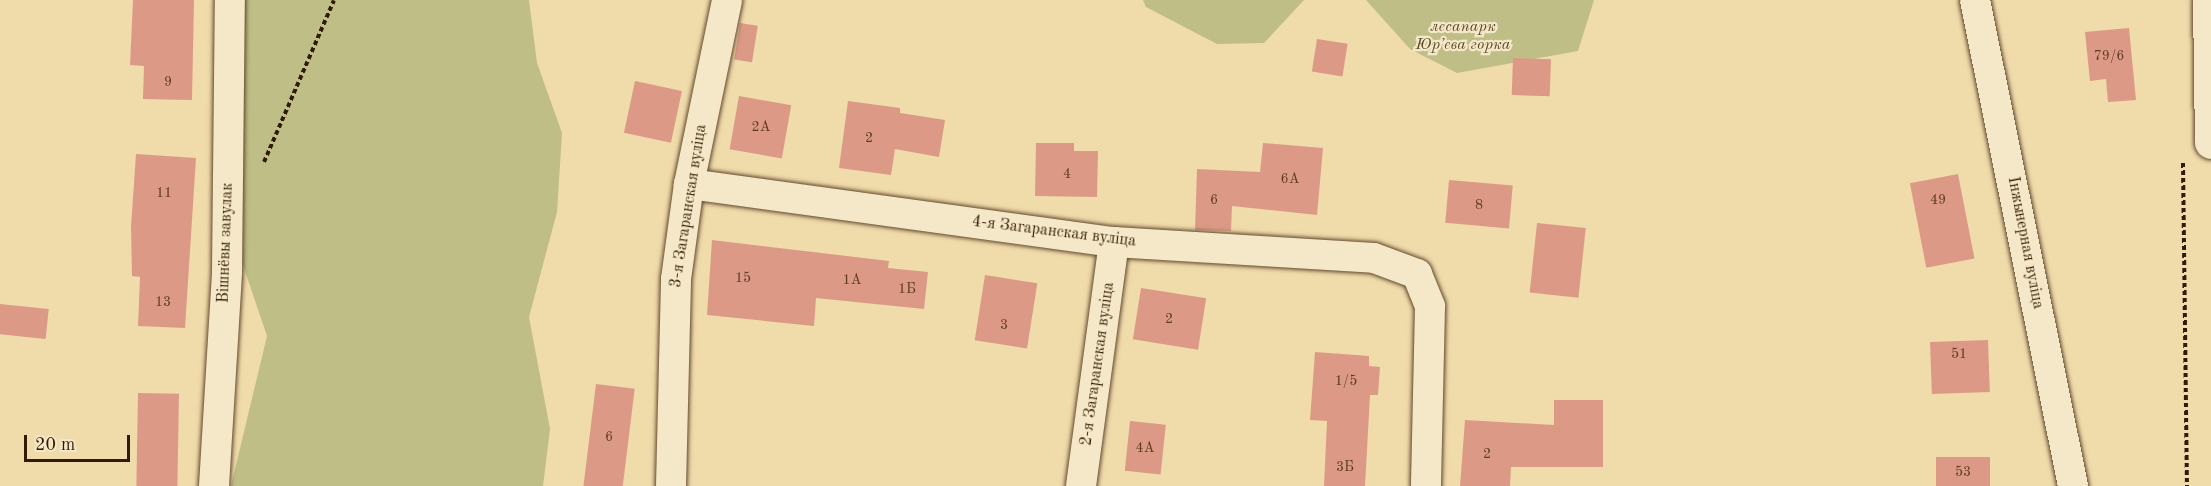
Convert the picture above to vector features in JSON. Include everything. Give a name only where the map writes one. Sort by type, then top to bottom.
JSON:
[{"type":"main road","points":[[2197,148],[2209,0]]},
{"type":"street","name":"Вішнёвы завулак","points":[[214,486],[227,272],[230,0]]},
{"type":"street","name":"3-я Загаранская вуліца","points":[[671,486],[676,279],[689,184],[727,0]]},
{"type":"street","name":"Інжынерная вуліца","points":[[1975,0],[2073,486]]},
{"type":"street","name":"4-я Загаранская вуліца","points":[[689,184],[1114,242],[1374,258],[1417,274],[1430,307],[1426,486]]},
{"type":"street","name":"2-я Загаранская вуліца","points":[[1081,486],[1114,242]]},
{"type":"path","points":[[262,165],[334,0]]},
{"type":"path","points":[[2187,486],[2197,148]]},
{"type":"green space","points":[[238,0],[529,0],[537,63],[562,133],[557,212],[529,317],[550,429],[543,486],[231,486],[267,336],[231,230]]},
{"type":"green space","points":[[1143,0],[1304,0],[1264,43],[1217,44],[1146,7]]},
{"type":"green space","name":"лесапарк Юрʼева горка","points":[[1366,0],[1594,0],[1578,51],[1457,73],[1410,49]]},
{"type":"building","points":[[133,0],[194,0],[192,100],[143,99],[144,66],[130,65]]},
{"type":"building","points":[[740,23],[758,26],[752,62],[734,60]]},
{"type":"building","points":[[2129,28],[2136,100],[2108,102],[2106,79],[2090,81],[2085,32]]},
{"type":"building","points":[[1317,39],[1348,44],[1342,76],[1312,72]]},
{"type":"building","points":[[1513,58],[1551,59],[1550,96],[1512,95]]},
{"type":"building","points":[[635,81],[682,91],[671,143],[624,133]]},
{"type":"building","points":[[739,96],[791,105],[782,158],[730,149]]},
{"type":"building","points":[[848,101],[900,108],[900,113],[945,120],[939,157],[895,149],[891,175],[839,168]]},
{"type":"building","points":[[1036,143],[1074,143],[1074,151],[1098,151],[1097,197],[1035,196]]},
{"type":"building","points":[[1263,143],[1323,148],[1317,215],[1232,206],[1231,231],[1195,230],[1197,169],[1260,172]]},
{"type":"building","points":[[136,154],[196,158],[185,328],[138,326],[140,277],[132,276],[131,227]]},
{"type":"building","points":[[1958,174],[1974,258],[1926,268],[1910,183]]},
{"type":"building","points":[[1449,180],[1513,186],[1509,228],[1445,223]]},
{"type":"building","points":[[1537,223],[1586,228],[1578,298],[1530,293]]},
{"type":"building","points":[[712,240],[889,261],[888,268],[928,272],[924,309],[816,298],[814,326],[707,315]]},
{"type":"building","points":[[985,275],[1037,283],[1027,348],[975,340]]},
{"type":"building","points":[[1141,288],[1206,298],[1198,350],[1133,339]]},
{"type":"building","points":[[0,304],[49,309],[46,339],[0,334]]},
{"type":"building","points":[[1988,340],[1990,392],[1932,394],[1930,342]]},
{"type":"building","points":[[1315,352],[1369,356],[1369,366],[1380,367],[1378,395],[1370,395],[1365,486],[1324,486],[1327,421],[1310,420]]},
{"type":"building","points":[[596,384],[635,389],[623,486],[583,486]]},
{"type":"building","points":[[138,393],[179,394],[177,486],[136,486]]},
{"type":"building","points":[[1554,400],[1603,400],[1603,467],[1511,467],[1510,486],[1460,486],[1465,420],[1554,425]]},
{"type":"building","points":[[1130,421],[1166,425],[1161,474],[1125,471]]},
{"type":"building","points":[[1936,457],[1990,457],[1990,486],[1936,486]]}]
